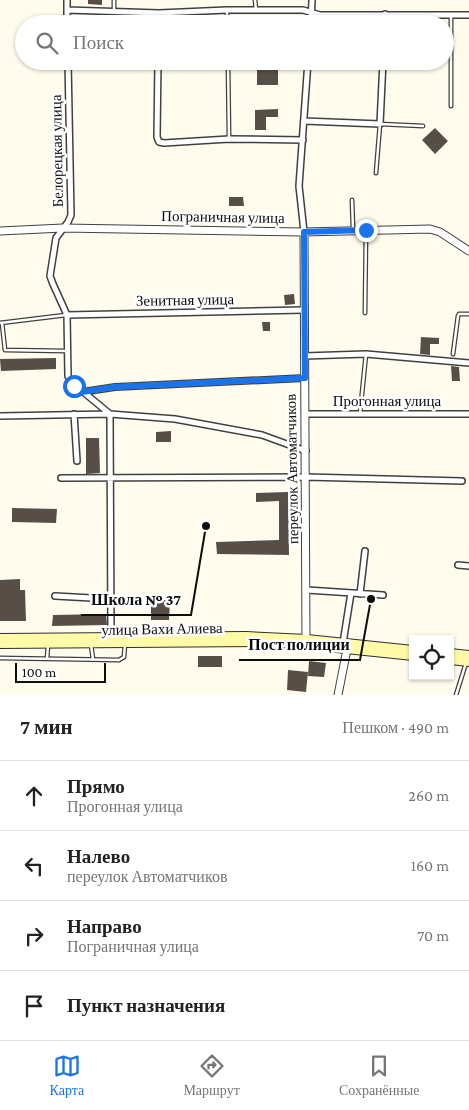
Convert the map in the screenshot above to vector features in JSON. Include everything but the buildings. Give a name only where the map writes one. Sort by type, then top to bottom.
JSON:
[{"type":"main road","name":"улица Вахи Алиева","points":[[0,638],[246,636],[409,650]]},
{"type":"main road","name":"улица Вахи Алиева","points":[[0,644],[306,642]]},
{"type":"main road","name":"улица Вахи Алиева","points":[[346,645],[409,655]]},
{"type":"main road","points":[[454,655],[468,660]]},
{"type":"main road","points":[[454,660],[468,660]]},
{"type":"street","points":[[67,0],[67,15]]},
{"type":"street","points":[[312,0],[312,15]]},
{"type":"street","points":[[67,10],[159,13],[227,10],[303,10],[320,15],[418,15]]},
{"type":"street","points":[[454,16],[469,15]]},
{"type":"street","name":"Белорецкая улица","points":[[68,70],[70,215],[56,238],[50,276],[67,315],[68,376],[70,382],[82,392]]},
{"type":"street","points":[[158,70],[157,137],[159,142],[229,139],[302,140]]},
{"type":"street","points":[[304,232],[299,186],[307,70]]},
{"type":"street","points":[[304,121],[380,124],[383,70]]},
{"type":"street","name":"Пограничная улица","points":[[0,231],[63,228],[304,232],[436,230],[469,251]]},
{"type":"street","name":"переулок Автоматчиков","points":[[304,232],[306,642]]},
{"type":"street","name":"Зенитная улица","points":[[67,315],[304,310]]},
{"type":"street","points":[[304,356],[366,354],[469,363]]},
{"type":"street","points":[[82,392],[114,387],[305,378]]},
{"type":"street","points":[[82,392],[110,414]]},
{"type":"street","points":[[74,414],[77,461]]},
{"type":"street","points":[[110,414],[111,637]]},
{"type":"street","points":[[0,416],[110,414],[176,419],[253,433],[306,450]]},
{"type":"street","name":"Прогонная улица","points":[[305,414],[469,414]]},
{"type":"street","points":[[61,478],[306,477],[462,482]]},
{"type":"street","points":[[360,594],[365,551]]},
{"type":"street","points":[[458,565],[469,566]]},
{"type":"street","points":[[307,590],[383,595]]},
{"type":"street","points":[[338,695],[346,645],[351,593]]},
{"type":"street","points":[[55,596],[110,599]]},
{"type":"lane","points":[[114,0],[114,11]]},
{"type":"lane","points":[[256,0],[256,10]]},
{"type":"lane","points":[[227,10],[227,15]]},
{"type":"lane","points":[[228,70],[229,139]]},
{"type":"lane","points":[[451,70],[451,106]]},
{"type":"lane","points":[[376,173],[380,124],[423,126]]},
{"type":"lane","points":[[352,200],[353,230]]},
{"type":"lane","points":[[365,313],[366,230]]},
{"type":"lane","points":[[452,354],[458,316],[459,314],[469,314]]},
{"type":"lane","points":[[67,315],[1,323],[5,350],[68,351]]},
{"type":"lane","points":[[360,414],[366,354]]},
{"type":"lane","points":[[91,643],[93,660]]},
{"type":"lane","points":[[0,658],[122,659],[124,657],[125,643]]},
{"type":"lane","points":[[47,659],[48,644]]},
{"type":"lane","points":[[456,695],[468,660]]},
{"type":"place","name":"Школа № 37","points":[[206,526]]},
{"type":"place","name":"Пост полиции","points":[[371,599]]},
{"type":"route","points":[[74,386],[82,392],[114,387],[305,378],[304,232],[366,230]]}]
